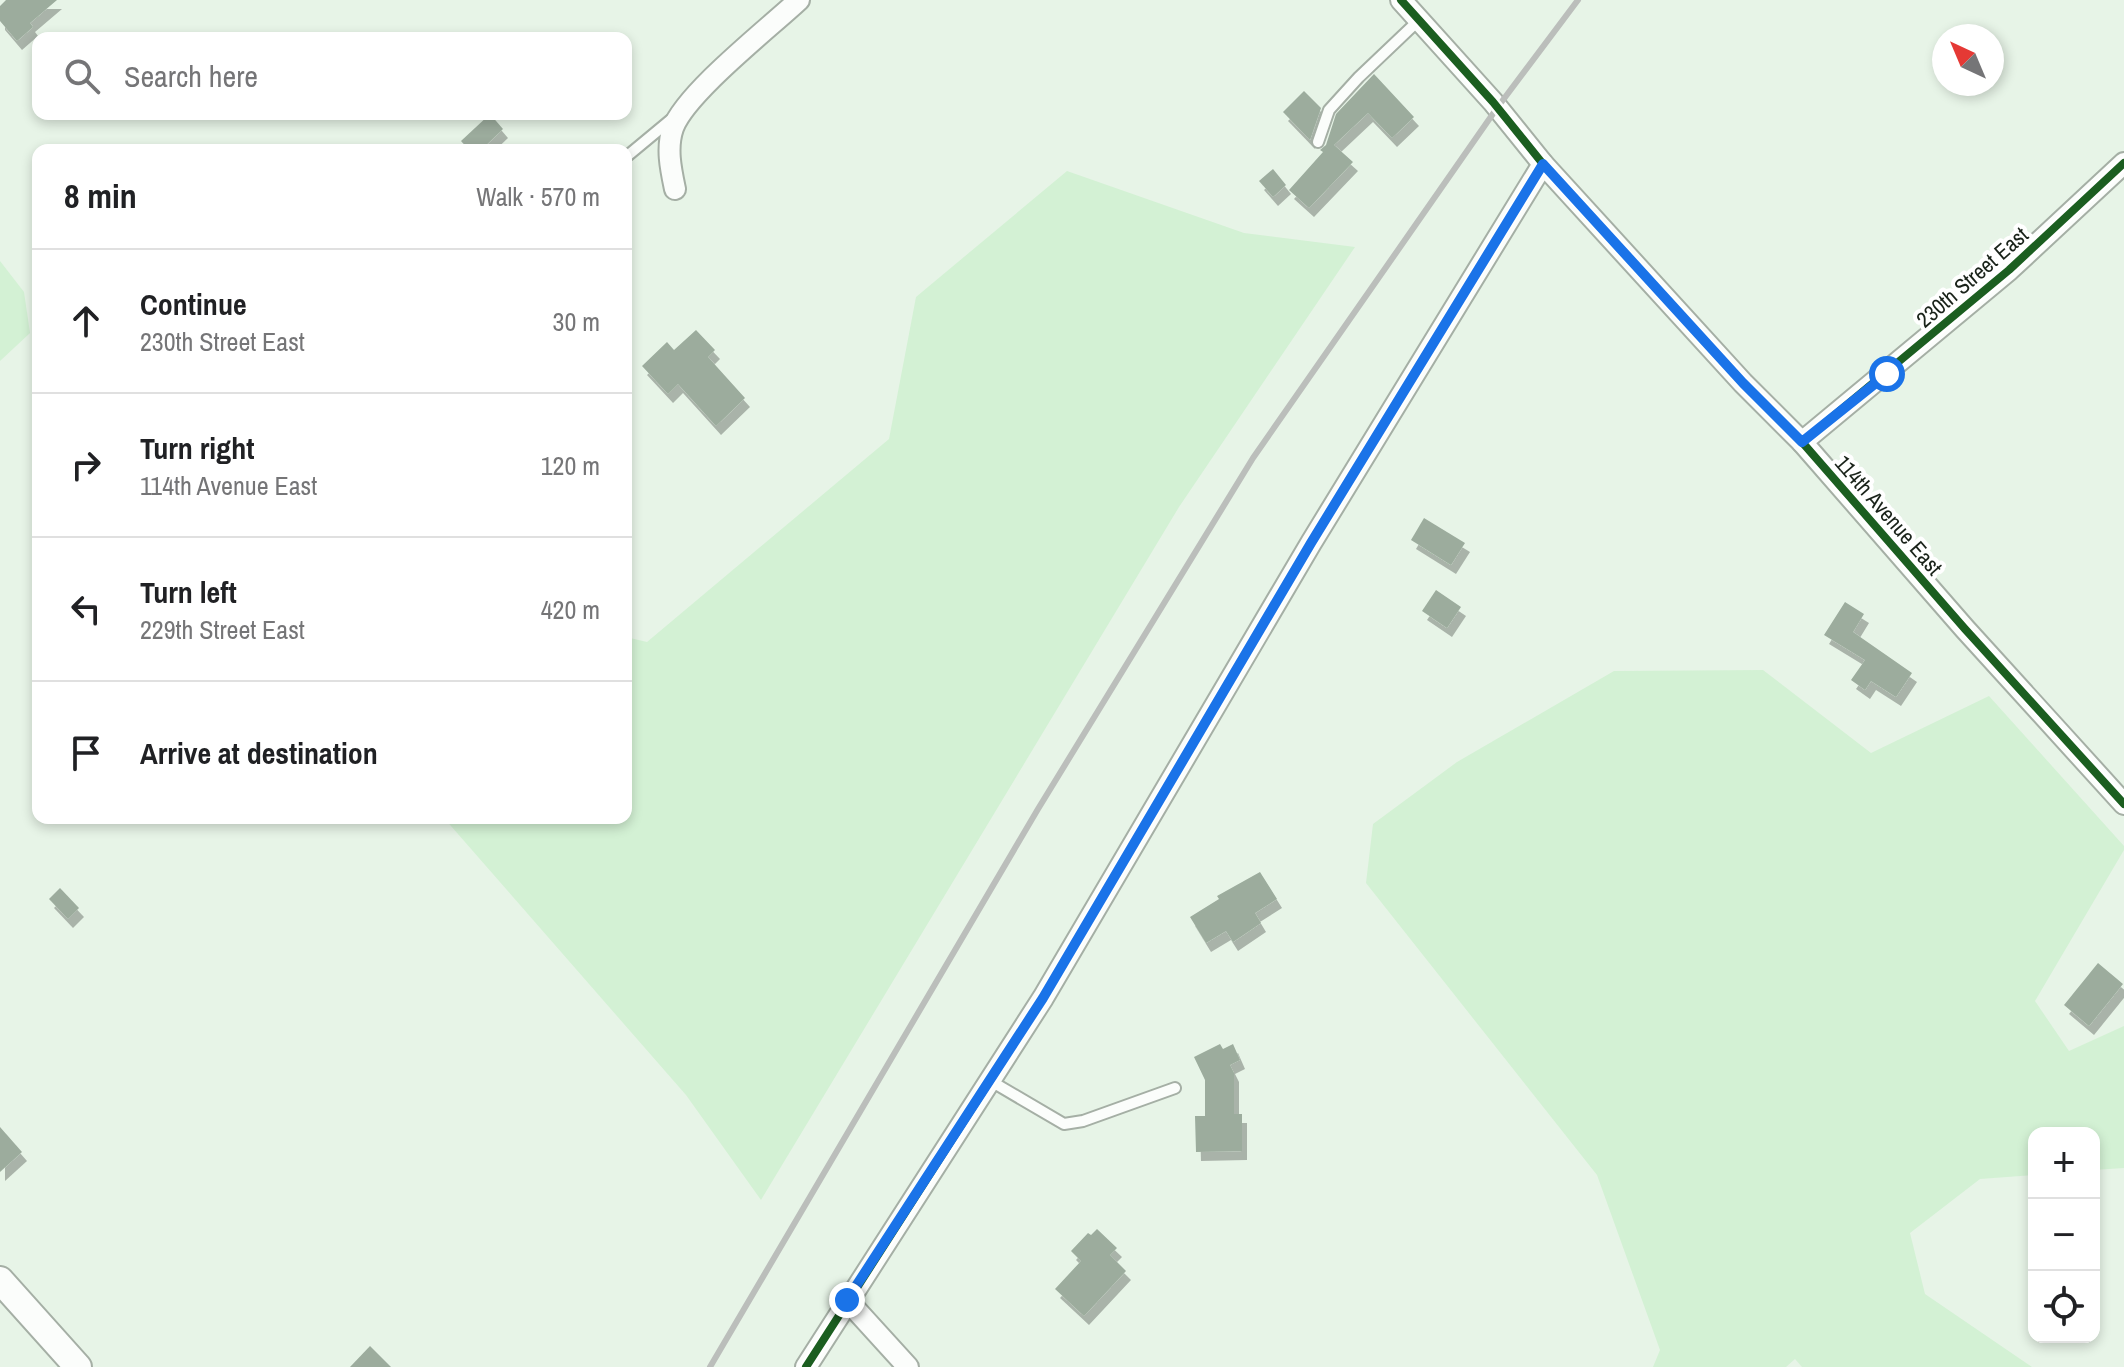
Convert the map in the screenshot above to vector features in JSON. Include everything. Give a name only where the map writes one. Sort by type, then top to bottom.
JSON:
[{"type":"street","points":[[675,189],[670,144],[674,127],[687,107],[701,89],[799,0]]},
{"type":"street","name":"114th Avenue East","points":[[1401,0],[1493,102],[1543,164],[1743,383],[1802,442],[1965,629],[2124,804]]},
{"type":"street","name":"230th Street East","points":[[1802,442],[2009,270],[2124,163]]},
{"type":"street","points":[[806,1367],[1051,985],[1311,543],[1543,164]]},
{"type":"street","points":[[0,1280],[78,1367]]},
{"type":"street","points":[[847,1300],[908,1367]]},
{"type":"lane","points":[[1318,142],[1329,110],[1419,20]]},
{"type":"lane","points":[[632,152],[687,107]]},
{"type":"lane","points":[[989,1080],[1064,1124],[1083,1121],[1175,1088]]},
{"type":"green space","points":[[1067,171],[1244,233],[1355,247],[1179,507],[761,1200],[686,1095],[449,824],[632,824],[632,638],[647,642],[889,439],[916,297]]},
{"type":"green space","points":[[0,261],[24,292],[30,333],[0,361]]},
{"type":"green space","points":[[1763,670],[1871,753],[1989,696],[2124,846],[2035,1001],[2069,1051],[2124,1026],[2124,1168],[2100,1170],[2100,1127],[2028,1127],[2028,1175],[1980,1179],[1910,1233],[1925,1294],[2032,1367],[1802,1367],[1795,1359],[1786,1367],[1653,1367],[1660,1350],[1597,1175],[1366,883],[1373,824],[1457,762],[1614,671]]},
{"type":"building","points":[[6,0],[57,0],[30,23],[33,27],[17,41],[0,21],[0,6]]},
{"type":"building","points":[[1374,74],[1414,117],[1392,138],[1368,113],[1334,145],[1353,162],[1309,208],[1289,190],[1323,152],[1320,150],[1326,145],[1336,114]]},
{"type":"building","points":[[1304,91],[1321,108],[1310,140],[1283,112]]},
{"type":"building","points":[[484,120],[495,120],[503,129],[487,144],[464,144],[461,141]]},
{"type":"building","points":[[1273,169],[1286,185],[1273,197],[1259,181]]},
{"type":"building","points":[[696,330],[715,350],[708,357],[745,398],[716,426],[678,384],[668,394],[642,366],[667,342],[674,350]]},
{"type":"building","points":[[1424,518],[1465,543],[1451,565],[1411,540]]},
{"type":"building","points":[[1436,590],[1461,607],[1447,628],[1422,611]]},
{"type":"building","points":[[1845,602],[1864,614],[1853,632],[1912,673],[1896,697],[1871,681],[1865,690],[1851,680],[1865,660],[1824,635]]},
{"type":"building","points":[[1260,872],[1277,899],[1255,913],[1261,923],[1233,942],[1226,931],[1206,943],[1190,917],[1219,899],[1217,896]]},
{"type":"building","points":[[60,888],[79,908],[68,919],[49,899]]},
{"type":"building","points":[[2098,963],[2123,984],[2089,1026],[2064,1005]]},
{"type":"building","points":[[1220,1044],[1223,1049],[1233,1044],[1240,1060],[1230,1065],[1234,1073],[1234,1114],[1242,1114],[1242,1151],[1196,1152],[1195,1116],[1205,1116],[1205,1080],[1194,1057]]},
{"type":"building","points":[[0,1127],[22,1152],[0,1172]]},
{"type":"building","points":[[1097,1229],[1117,1248],[1110,1255],[1126,1271],[1084,1316],[1055,1289],[1081,1261],[1071,1251],[1088,1233],[1091,1235]]},
{"type":"building","points":[[370,1346],[391,1367],[350,1367]]},
{"type":"railway","points":[[710,1367],[1038,809],[1253,458],[1497,108],[1578,0]]},
{"type":"cycle path","points":[[1401,0],[1493,102],[1543,164],[1743,383],[1802,442],[1965,629],[2124,804]]},
{"type":"cycle path","points":[[1802,442],[2009,270],[2124,163]]},
{"type":"cycle path","points":[[806,1367],[1043,998],[1311,543],[1543,164]]},
{"type":"route","points":[[847,1300],[1043,998],[1311,543],[1543,164],[1743,383],[1802,442],[1887,374]]}]
